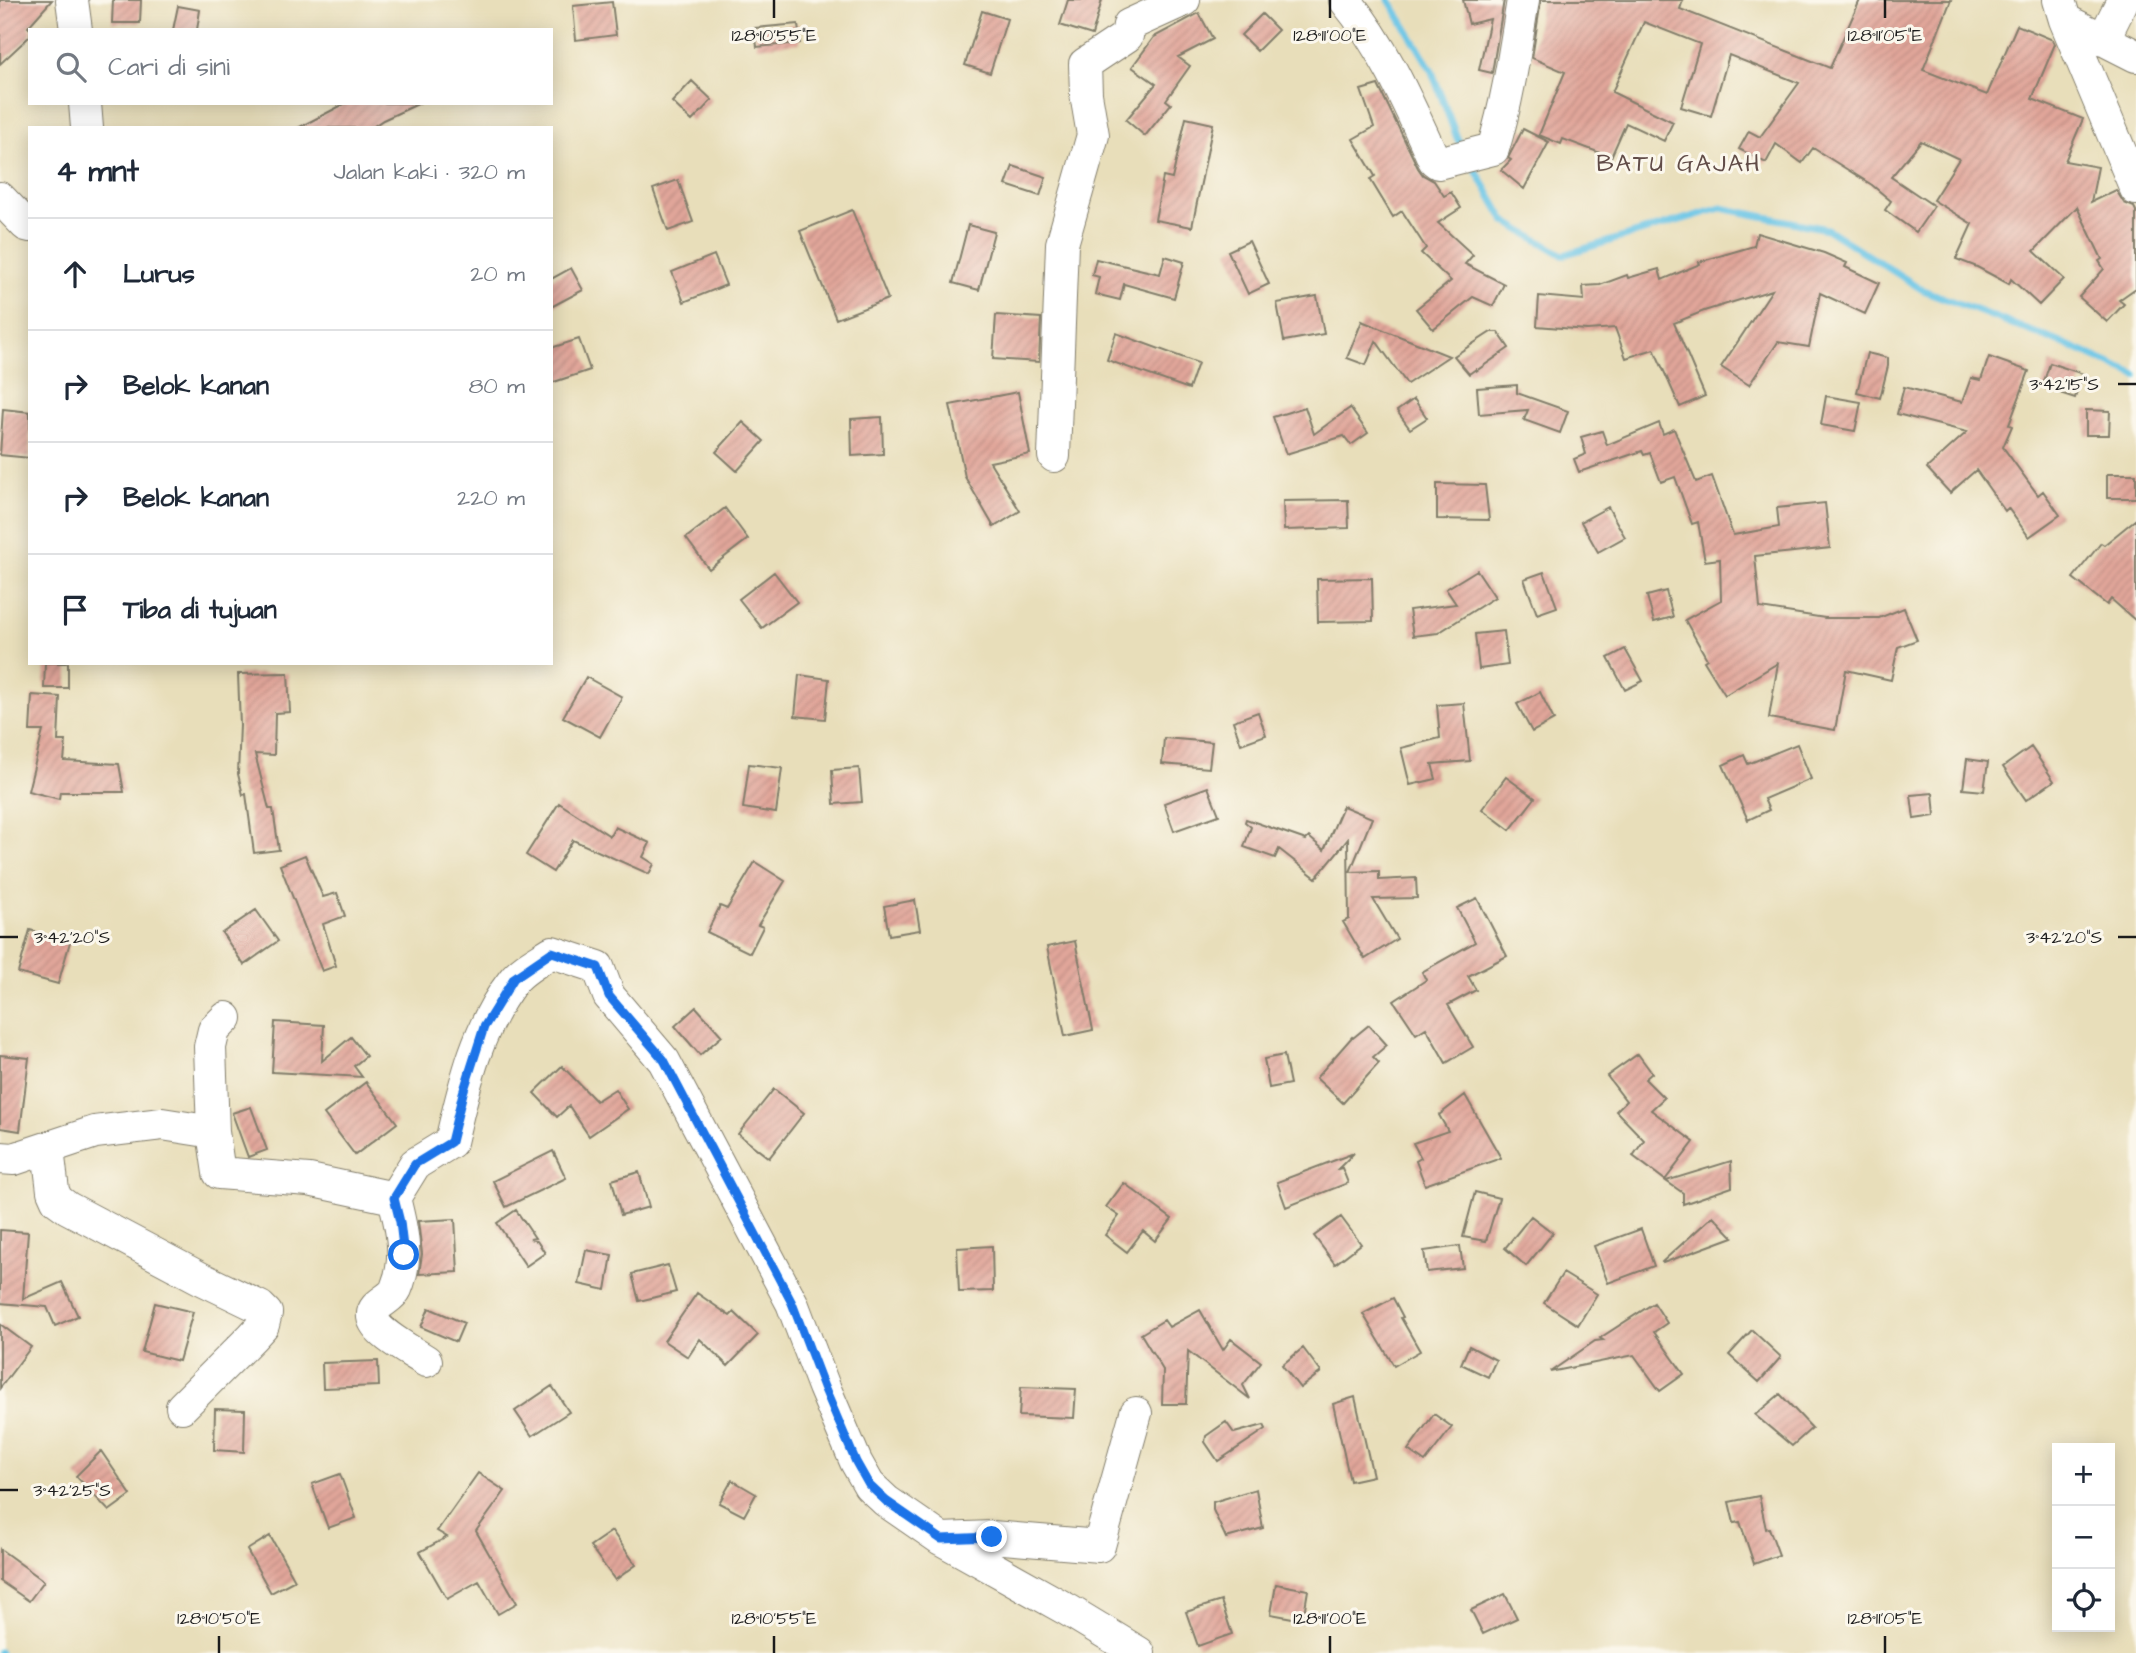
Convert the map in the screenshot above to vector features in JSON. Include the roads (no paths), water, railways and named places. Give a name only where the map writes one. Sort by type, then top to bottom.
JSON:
[{"type":"street","points":[[72,0],[76,28]]},
{"type":"street","points":[[1054,456],[1062,244],[1093,135],[1086,94],[1085,64],[1127,36],[1129,25],[1184,0]]},
{"type":"street","points":[[1345,0],[1378,49],[1412,110],[1434,160],[1438,163],[1493,149],[1512,77],[1523,0]]},
{"type":"street","points":[[2103,40],[2123,0]]},
{"type":"street","points":[[2062,10],[2103,40],[2136,56]]},
{"type":"street","points":[[2062,10],[2136,188]]},
{"type":"street","points":[[85,105],[88,126]]},
{"type":"street","points":[[0,198],[28,226]]},
{"type":"street","points":[[426,1361],[378,1328],[373,1318],[373,1311],[378,1305],[395,1292],[402,1270],[404,1244],[394,1198],[415,1164],[451,1142],[484,1027],[514,978],[552,952],[598,967],[609,996],[664,1060],[792,1303],[829,1400],[869,1485],[886,1501],[941,1539],[1139,1653]]},
{"type":"street","points":[[226,1017],[214,1030],[210,1047],[213,1132],[219,1173],[309,1180],[394,1198]]},
{"type":"street","points":[[0,1158],[14,1159],[95,1132],[162,1124],[213,1132]]},
{"type":"street","points":[[48,1149],[53,1191],[57,1200],[200,1278],[260,1307],[266,1313],[263,1325],[182,1407]]},
{"type":"street","points":[[941,1539],[992,1537],[1099,1546],[1136,1413]]},
{"type":"waterway","points":[[1389,0],[1431,69],[1463,149]]},
{"type":"waterway","points":[[1471,162],[1505,221],[1563,255],[1721,208],[1827,229],[1923,290],[2072,347],[2136,375]]},
{"type":"district","name":"BATU GAJAH","points":[[1679,163]]}]
